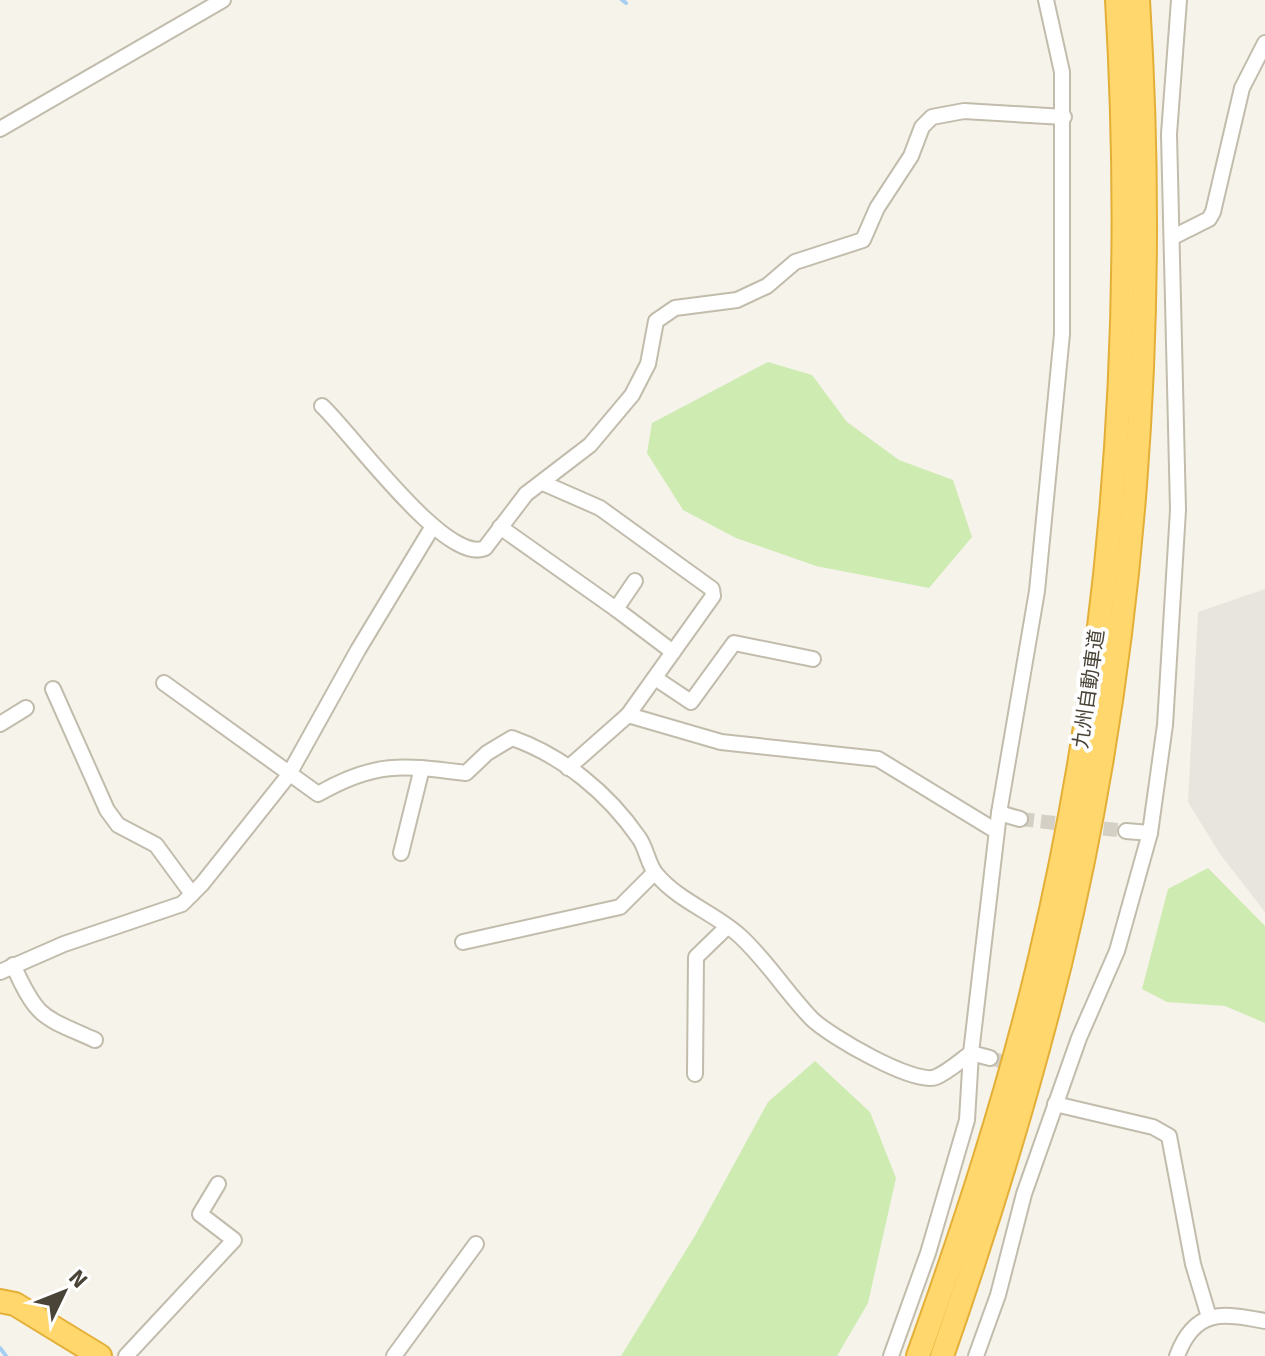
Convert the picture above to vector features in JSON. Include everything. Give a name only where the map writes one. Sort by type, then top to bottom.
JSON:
[{"type":"highway","name":"九州自動車道","points":[[918,1356],[973,1201],[1008,1080],[1040,957],[1082,740],[1108,534],[1123,317],[1126,206],[1117,0]]},
{"type":"highway","name":"九州自動車道","points":[[942,1356],[993,1209],[1060,962],[1086,843],[1113,675],[1129,537],[1144,317],[1146,191],[1138,0]]},
{"type":"highway","points":[[0,1301],[15,1304],[100,1356]]},
{"type":"street","points":[[0,129],[223,0]]},
{"type":"street","points":[[891,1356],[928,1253],[967,1120],[971,1053],[996,831],[1037,591],[1060,349],[1064,117],[1062,72],[1046,0]]},
{"type":"street","points":[[976,1356],[1064,1078],[1117,951],[1150,833],[1165,725],[1178,510],[1169,134],[1179,0]]},
{"type":"street","points":[[1173,237],[1209,219],[1213,212],[1242,88],[1265,43]]},
{"type":"street","points":[[322,406],[341,423],[353,446],[433,526],[470,550],[478,551],[526,494],[590,445],[632,395],[648,364],[656,321],[675,308],[737,300],[767,286],[795,262],[863,240],[877,208],[911,156],[926,121],[964,111],[1064,117]]},
{"type":"street","points":[[543,483],[600,508],[712,589],[713,596],[628,715],[568,768]]},
{"type":"street","points":[[95,1040],[47,1018],[31,1005],[6,969],[182,904],[192,894],[288,776],[358,650],[433,526]]},
{"type":"street","points":[[500,527],[673,652]]},
{"type":"street","points":[[616,609],[635,581]]},
{"type":"street","points":[[655,678],[691,702],[734,643],[813,659]]},
{"type":"street","points":[[164,683],[288,776],[318,794],[365,770],[422,768],[466,773],[487,753],[512,738],[556,756],[622,813],[646,848],[654,873],[673,891],[740,935],[814,1021],[873,1057],[918,1078],[934,1079],[971,1053],[990,1058]]},
{"type":"street","points":[[53,689],[107,810],[118,825],[156,845],[192,894]]},
{"type":"street","points":[[0,724],[26,708]]},
{"type":"street","points":[[628,715],[721,742],[878,759],[996,831]]},
{"type":"street","points":[[401,853],[422,768]]},
{"type":"street","points":[[999,813],[1020,819]]},
{"type":"street","points":[[1126,831],[1150,833]]},
{"type":"street","points":[[463,942],[620,907],[654,873]]},
{"type":"street","points":[[695,1074],[696,957],[727,927]]},
{"type":"street","points":[[1049,1074],[1064,1078]]},
{"type":"street","points":[[1055,1104],[1153,1127],[1169,1136],[1193,1264],[1209,1317]]},
{"type":"street","points":[[126,1356],[234,1240],[200,1214],[218,1184]]},
{"type":"street","points":[[394,1356],[476,1244]]},
{"type":"street","points":[[1177,1356],[1190,1332],[1209,1317],[1220,1314],[1265,1321]]},
{"type":"shaded area","points":[[1265,589],[1265,912],[1220,854],[1188,802],[1198,612]]},
{"type":"green space","points":[[768,362],[812,375],[847,422],[899,460],[953,480],[972,537],[929,588],[816,566],[736,538],[683,510],[647,453],[652,423]]},
{"type":"green space","points":[[1208,868],[1265,926],[1265,1023],[1225,1006],[1167,1002],[1142,989],[1168,889]]},
{"type":"green space","points":[[815,1061],[870,1112],[896,1178],[868,1303],[837,1356],[621,1356],[696,1234],[768,1102]]},
{"type":"waterway","points":[[622,0],[626,3]]},
{"type":"waterway","points":[[0,1348],[6,1356]]},
{"type":"tunnel","points":[[1020,819],[1126,831]]},
{"type":"tunnel","points":[[990,1058],[1049,1074]]}]
